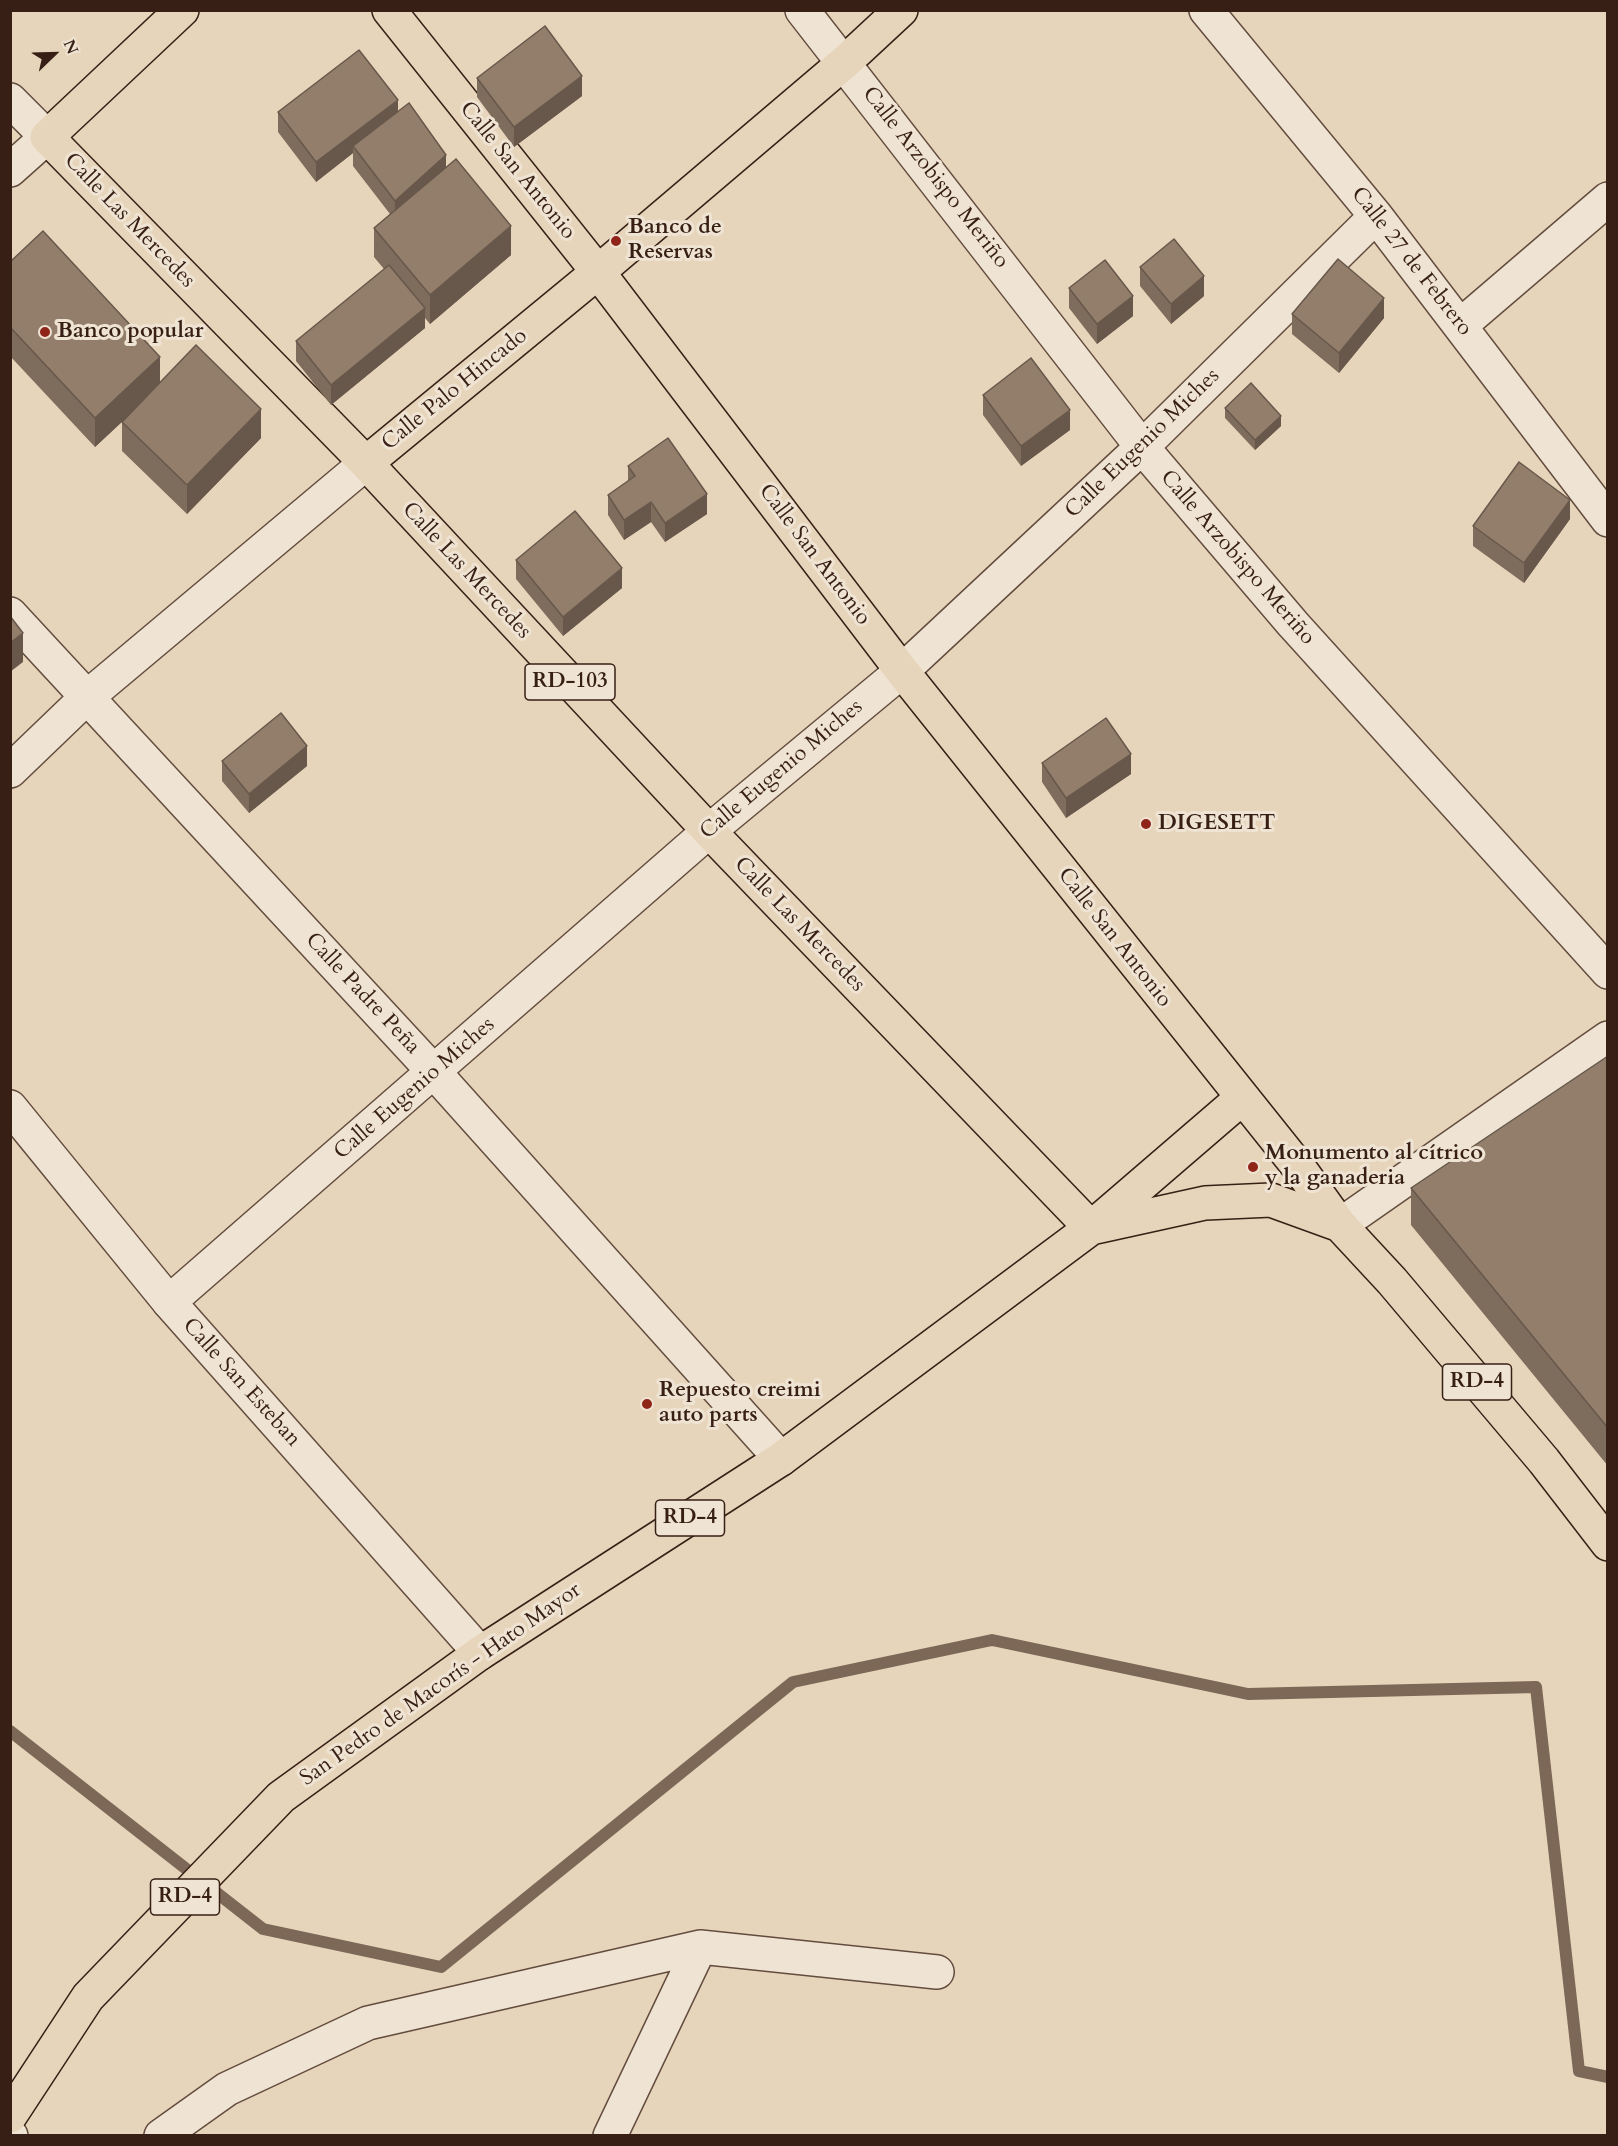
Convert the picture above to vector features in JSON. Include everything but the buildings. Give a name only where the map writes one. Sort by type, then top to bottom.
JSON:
[{"type":"main road","points":[[47,137],[182,10]]},
{"type":"main road","name":"Calle San Antonio","points":[[388,10],[598,272],[902,671],[1242,1098]]},
{"type":"main road","name":"Calle Palo Hincado","points":[[366,463],[598,272],[845,62],[901,10]]},
{"type":"main road","name":"Calle Las Mercedes","points":[[47,137],[366,463],[709,831],[1091,1228]]},
{"type":"main road","name":"RD-4","points":[[1242,1098],[1300,1170],[1340,1225],[1392,1281],[1604,1534]]},
{"type":"main road","name":"San Pedro de Macorís - Hato Mayor","points":[[10,2116],[88,1997],[281,1797],[480,1653],[781,1459],[1091,1228],[1242,1098]]},
{"type":"main road","name":"San Pedro de Macorís - Hato Mayor","points":[[1091,1228],[1204,1203],[1271,1200],[1340,1225]]},
{"type":"street","name":"Calle Arzobispo Meriño","points":[[802,10],[845,62],[1142,447],[1293,624],[1608,972]]},
{"type":"street","name":"Calle 27 de Febrero","points":[[1213,13],[1461,325],[1608,520]]},
{"type":"street","name":"Calle Las Mercedes","points":[[10,100],[47,137]]},
{"type":"street","points":[[10,170],[47,137]]},
{"type":"street","points":[[1461,325],[1608,199]]},
{"type":"street","name":"Calle Eugenio Miches","points":[[169,1302],[709,831],[902,671],[1142,447],[1376,216]]},
{"type":"street","name":"Calle Palo Hincado","points":[[10,771],[86,698],[366,463]]},
{"type":"street","name":"Calle Padre Peña","points":[[10,614],[435,1072],[781,1459]]},
{"type":"street","points":[[1340,1225],[1608,1038]]},
{"type":"street","name":"Calle San Esteban","points":[[10,1107],[169,1302],[480,1653]]},
{"type":"street","points":[[610,2136],[700,1947]]},
{"type":"street","points":[[161,2136],[227,2089],[368,2023],[700,1947],[937,1972]]},
{"type":"waterway","points":[[10,1731],[263,1929],[441,1967],[793,1682],[992,1640],[1248,1694],[1536,1687],[1579,2071],[1608,2077]]},
{"type":"place","name":"Banco de Reservas","points":[[616,241]]},
{"type":"place","name":"Banco popular","points":[[45,332]]},
{"type":"place","name":"DIGESETT","points":[[1146,824]]},
{"type":"place","name":"Monumento al cítrico y la ganaderia","points":[[1253,1167]]},
{"type":"place","name":"Repuesto creimi auto parts","points":[[647,1404]]}]
